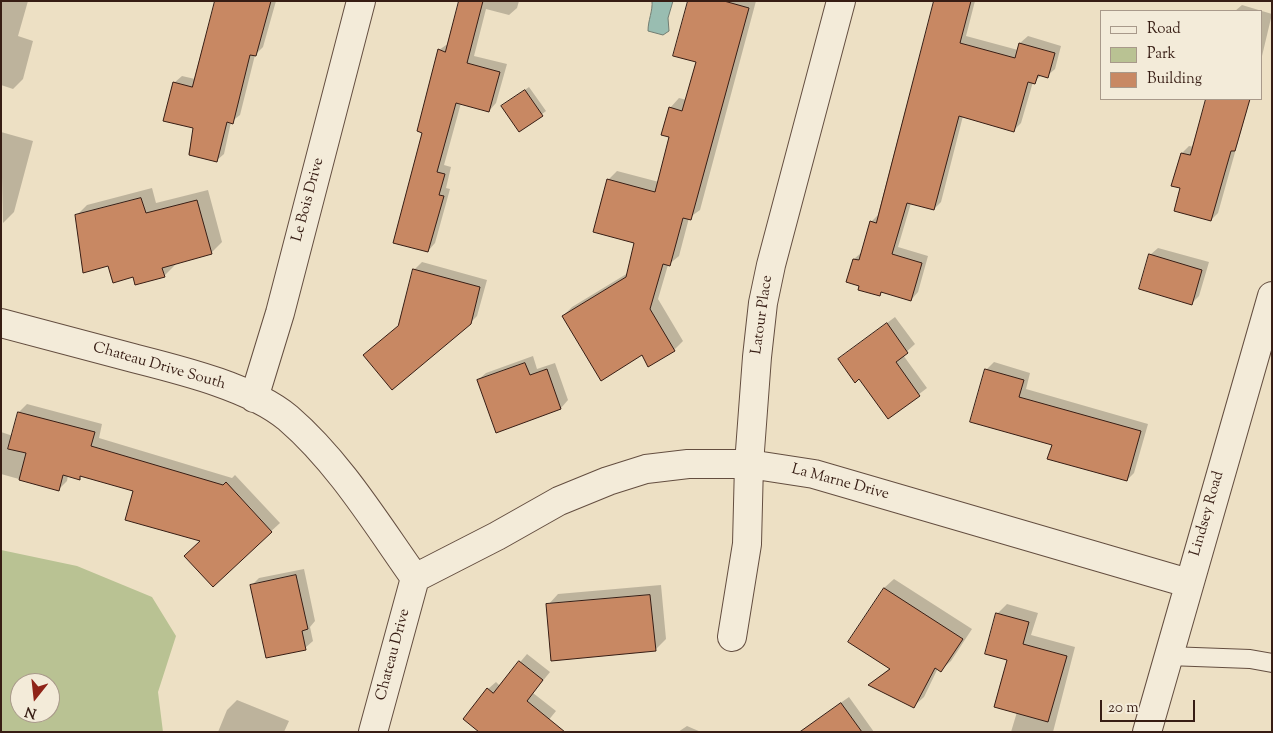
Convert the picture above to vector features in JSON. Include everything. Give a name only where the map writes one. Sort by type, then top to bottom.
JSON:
[{"type":"street","name":"Le Bois Drive","points":[[254,398],[280,313],[361,1]]},
{"type":"street","name":"Latour Place","points":[[732,637],[747,544],[749,464],[757,357],[765,294],[841,1]]},
{"type":"street","name":"Lindsey Road","points":[[1146,732],[1188,583],[1266,341],[1272,296]]},
{"type":"street","name":"Chateau Drive South","points":[[1,323],[184,371],[220,383],[271,406],[288,418],[327,458],[415,578]]},
{"type":"street","name":"La Marne Drive","points":[[415,578],[497,536],[559,501],[608,481],[646,469],[688,464],[749,464],[814,474],[1188,583]]},
{"type":"street","name":"Chateau Drive","points":[[373,732],[415,578]]},
{"type":"lane","points":[[1168,656],[1250,660],[1272,664]]},
{"type":"green space","points":[[1,550],[77,566],[152,597],[176,636],[158,692],[163,732],[1,732]]},
{"type":"water","points":[[652,1],[673,1],[668,18],[669,31],[663,35],[648,31]]},
{"type":"building","points":[[215,1],[271,1],[256,56],[250,55],[233,124],[227,122],[217,162],[189,155],[193,128],[163,121],[173,82],[192,87]]},
{"type":"building","points":[[459,1],[483,1],[467,63],[500,72],[489,112],[456,103],[437,172],[445,174],[439,195],[444,196],[428,252],[393,243],[422,133],[417,131],[438,49],[445,52]]},
{"type":"building","points":[[688,1],[724,1],[749,8],[691,220],[683,218],[670,266],[663,264],[650,309],[675,351],[648,367],[642,355],[601,381],[562,316],[626,277],[634,243],[593,232],[607,179],[655,192],[669,137],[661,135],[669,107],[682,111],[696,62],[673,56]]},
{"type":"building","points":[[934,1],[971,1],[960,43],[1015,58],[1019,43],[1055,53],[1048,78],[1038,75],[1035,84],[1028,82],[1014,132],[959,116],[934,210],[907,203],[892,254],[922,263],[911,301],[881,292],[880,296],[858,290],[859,286],[846,282],[853,259],[859,260],[870,221],[876,223]]},
{"type":"building","points":[[525,90],[543,116],[519,132],[501,106]]},
{"type":"building","points":[[1206,100],[1250,100],[1235,151],[1231,151],[1211,221],[1174,211],[1180,188],[1171,186],[1181,153],[1190,155]]},
{"type":"building","points":[[141,198],[146,213],[197,200],[212,254],[162,268],[165,277],[135,285],[133,277],[113,283],[108,266],[83,273],[75,215]]},
{"type":"building","points":[[1149,254],[1202,270],[1192,305],[1139,289]]},
{"type":"building","points":[[413,269],[480,287],[471,324],[392,390],[363,355],[398,326]]},
{"type":"building","points":[[887,323],[908,353],[896,362],[920,396],[888,419],[859,379],[855,383],[838,359]]},
{"type":"building","points":[[525,363],[530,375],[547,369],[561,409],[496,433],[477,380]]},
{"type":"building","points":[[985,369],[1024,380],[1019,397],[1141,431],[1127,481],[1047,459],[1052,445],[970,422]]},
{"type":"building","points":[[18,412],[95,432],[91,446],[223,485],[226,482],[272,532],[213,587],[184,556],[200,541],[125,520],[133,491],[80,476],[80,480],[63,475],[59,491],[19,480],[26,453],[8,449]]},
{"type":"building","points":[[296,575],[308,629],[302,631],[306,650],[266,658],[250,585]]},
{"type":"building","points":[[884,588],[963,639],[941,672],[935,668],[914,708],[868,685],[890,669],[848,642]]},
{"type":"building","points":[[650,595],[656,651],[551,661],[546,604]]},
{"type":"building","points":[[996,613],[1029,622],[1023,644],[1067,656],[1048,722],[994,707],[1007,660],[985,654]]},
{"type":"building","points":[[519,661],[543,680],[527,701],[565,732],[479,732],[463,719],[487,688],[493,693]]},
{"type":"building","points":[[841,703],[862,732],[800,732]]}]
